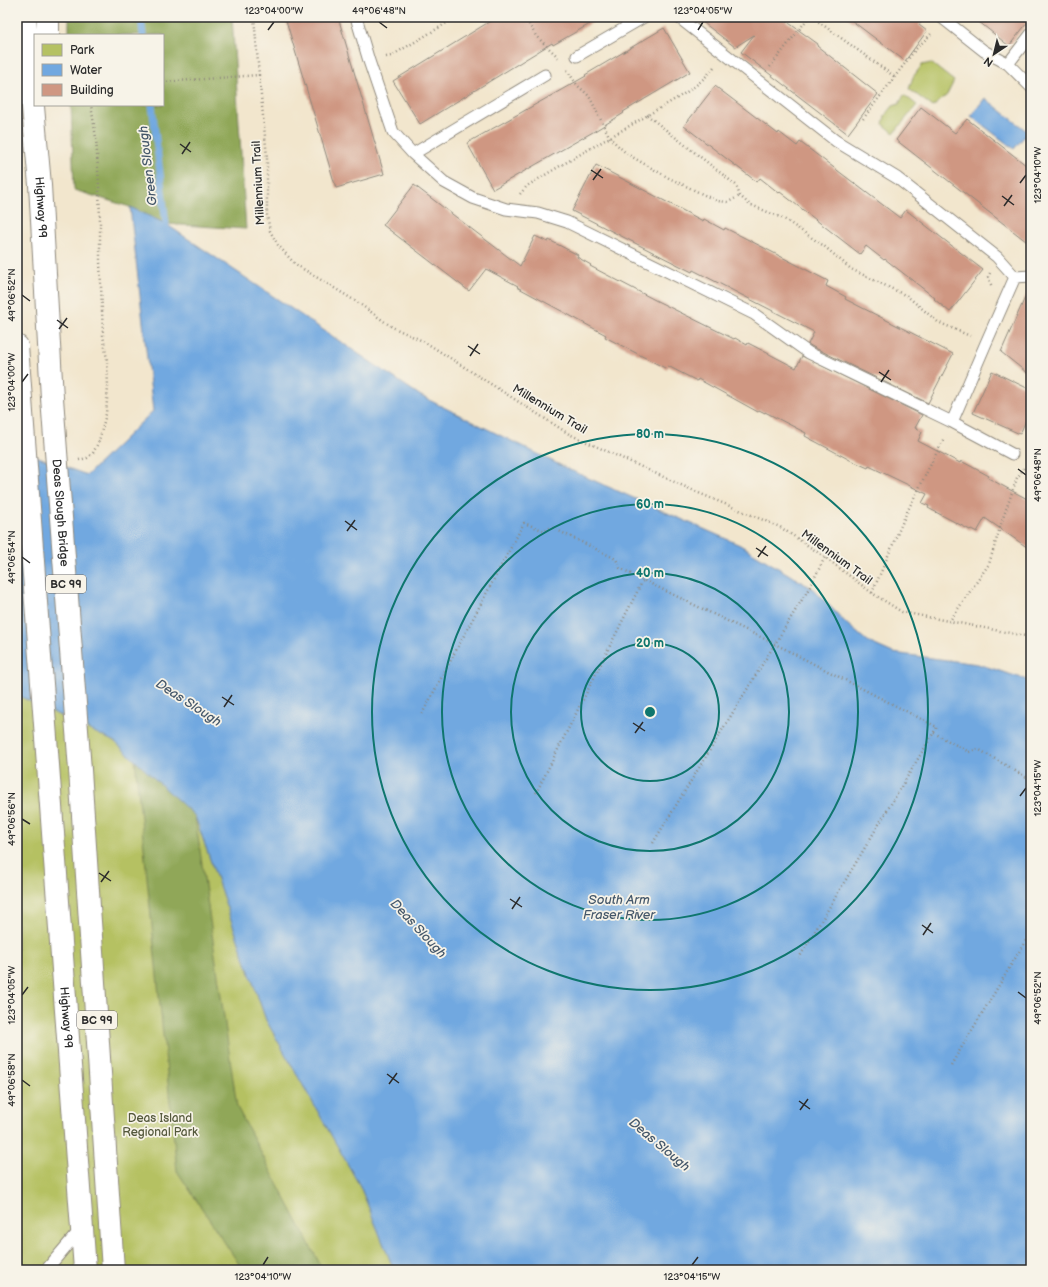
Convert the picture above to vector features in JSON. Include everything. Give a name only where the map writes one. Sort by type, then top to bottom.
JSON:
[{"type":"highway","name":"Highway 99","points":[[24,17],[34,98]]},
{"type":"highway","points":[[48,17],[48,34]]},
{"type":"highway","name":"Highway 99","points":[[36,114],[52,398]]},
{"type":"highway","name":"Highway 99","points":[[17,346],[85,1270]]},
{"type":"highway","name":"Deas Slough Bridge","points":[[52,398],[80,770],[113,1270]]},
{"type":"lane","points":[[356,17],[393,132],[413,154],[444,182],[473,198],[506,209],[538,213],[567,222],[754,314],[809,353],[952,422],[1012,454]]},
{"type":"lane","points":[[577,56],[644,17]]},
{"type":"lane","points":[[678,17],[836,141],[897,178],[997,257],[1016,277]]},
{"type":"lane","points":[[942,18],[984,51],[1008,64],[1031,87]]},
{"type":"lane","points":[[1008,64],[1031,34]]},
{"type":"lane","points":[[413,154],[545,75]]},
{"type":"lane","points":[[1016,277],[1031,276]]},
{"type":"lane","points":[[952,422],[1016,277]]},
{"type":"lane","points":[[46,1270],[82,1228]]},
{"type":"path","name":"Millennium Trail","points":[[254,17],[267,157],[267,214],[270,231],[278,245],[295,264],[357,302],[392,327],[426,342],[569,434],[700,494],[780,527],[825,557],[872,594],[902,612],[1031,637]]},
{"type":"path","points":[[369,61],[391,56],[457,17]]},
{"type":"path","points":[[525,17],[536,36],[556,55],[560,61]]},
{"type":"path","points":[[759,81],[809,17]]},
{"type":"path","points":[[812,17],[895,77]]},
{"type":"path","points":[[863,119],[915,50],[929,37],[942,18]]},
{"type":"path","points":[[506,209],[527,186],[585,150],[610,138],[694,87],[711,71],[724,53]]},
{"type":"path","points":[[564,67],[577,85],[589,96],[610,138],[627,154],[669,178],[717,201],[728,202],[740,196]]},
{"type":"path","points":[[164,82],[259,75]]},
{"type":"path","points":[[78,461],[93,454],[99,441],[106,414],[108,387],[107,360],[103,335],[99,185],[96,138],[91,106]]},
{"type":"path","points":[[647,115],[736,185],[740,196],[750,204],[784,219],[824,246],[851,269],[908,296],[938,322],[986,343]]},
{"type":"path","points":[[872,594],[906,514],[952,422]]},
{"type":"path","points":[[949,622],[989,564],[1017,478],[1026,466]]},
{"type":"path","points":[[422,714],[524,523],[545,532],[551,527],[616,559],[620,568],[776,644],[937,727],[799,958]]},
{"type":"path","points":[[653,843],[811,586],[825,557]]},
{"type":"path","points":[[536,793],[643,580]]},
{"type":"path","points":[[934,733],[969,752],[978,748],[1031,780]]},
{"type":"path","points":[[951,1065],[1031,932]]},
{"type":"green space","points":[[69,17],[232,17],[246,229],[166,224],[130,207],[74,190],[71,106],[164,106],[164,34],[69,34]]},
{"type":"green space","points":[[931,63],[954,81],[947,95],[933,107],[909,89],[913,77],[922,65]]},
{"type":"green space","points":[[904,95],[917,105],[894,133],[883,124],[885,116],[893,106],[899,104]]},
{"type":"green space","name":"Deas Island Regional Park","points":[[17,695],[115,742],[195,816],[266,1020],[360,1186],[394,1270],[17,1270]]},
{"type":"green space","points":[[135,760],[195,816],[237,1107],[323,1270],[243,1270],[177,1171]]},
{"type":"water","points":[[985,98],[1028,132],[1014,149],[971,116]]},
{"type":"water","name":"South Arm Fraser River","points":[[130,207],[166,224],[421,396],[570,470],[740,545],[813,589],[847,624],[868,642],[893,653],[978,664],[1031,681],[1031,1270],[394,1270],[360,1186],[266,1020],[195,816],[115,742],[17,695],[17,449],[87,475],[153,411]]},
{"type":"building","points":[[285,17],[338,17],[384,174],[336,188]]},
{"type":"building","points":[[497,17],[602,17],[553,45],[552,43],[420,124],[393,81]]},
{"type":"building","points":[[696,17],[784,17],[782,18],[818,44],[817,46],[878,94],[848,134],[741,52],[754,35],[735,47]]},
{"type":"building","points":[[847,17],[925,17],[919,25],[927,31],[905,61]]},
{"type":"building","points":[[973,17],[1031,17],[1031,18],[1009,46]]},
{"type":"building","points":[[664,28],[690,72],[623,112],[624,113],[593,132],[493,189],[467,143],[586,76],[585,75]]},
{"type":"building","points":[[715,86],[778,134],[779,132],[797,146],[800,142],[900,218],[906,210],[983,270],[950,312],[934,299],[935,298],[885,259],[884,260],[866,246],[860,254],[780,192],[779,193],[760,178],[757,182],[684,126]]},
{"type":"building","points":[[921,107],[955,133],[967,119],[1031,169],[1031,245],[896,140]]},
{"type":"building","points":[[596,165],[703,221],[704,219],[724,230],[725,228],[828,281],[826,286],[846,297],[845,299],[953,354],[928,403],[808,344],[814,332],[693,270],[692,272],[572,211]]},
{"type":"building","points":[[414,185],[520,266],[535,236],[548,242],[549,240],[578,255],[577,257],[591,265],[590,266],[734,339],[735,338],[747,345],[748,343],[796,368],[802,356],[922,415],[915,428],[922,432],[918,441],[960,463],[961,461],[989,476],[988,478],[1031,501],[1031,550],[985,518],[977,532],[971,529],[970,530],[928,508],[929,506],[922,503],[927,494],[869,466],[868,468],[850,460],[805,436],[806,433],[765,412],[759,410],[758,412],[698,379],[697,381],[668,366],[667,369],[605,337],[606,335],[486,269],[469,291],[383,225]]},
{"type":"building","points":[[1031,284],[1031,376],[1001,352]]},
{"type":"building","points":[[992,371],[1031,390],[1031,409],[1020,434],[973,413]]},
{"type":"waterway","name":"Green Slough","points":[[141,17],[143,34]]},
{"type":"waterway","name":"Green Slough","points":[[152,106],[166,224]]},
{"type":"water label","name":"Deas Slough","points":[[189,702]]},
{"type":"water label","name":"Deas Slough","points":[[419,928]]},
{"type":"water label","name":"Deas Slough","points":[[660,1144]]}]
